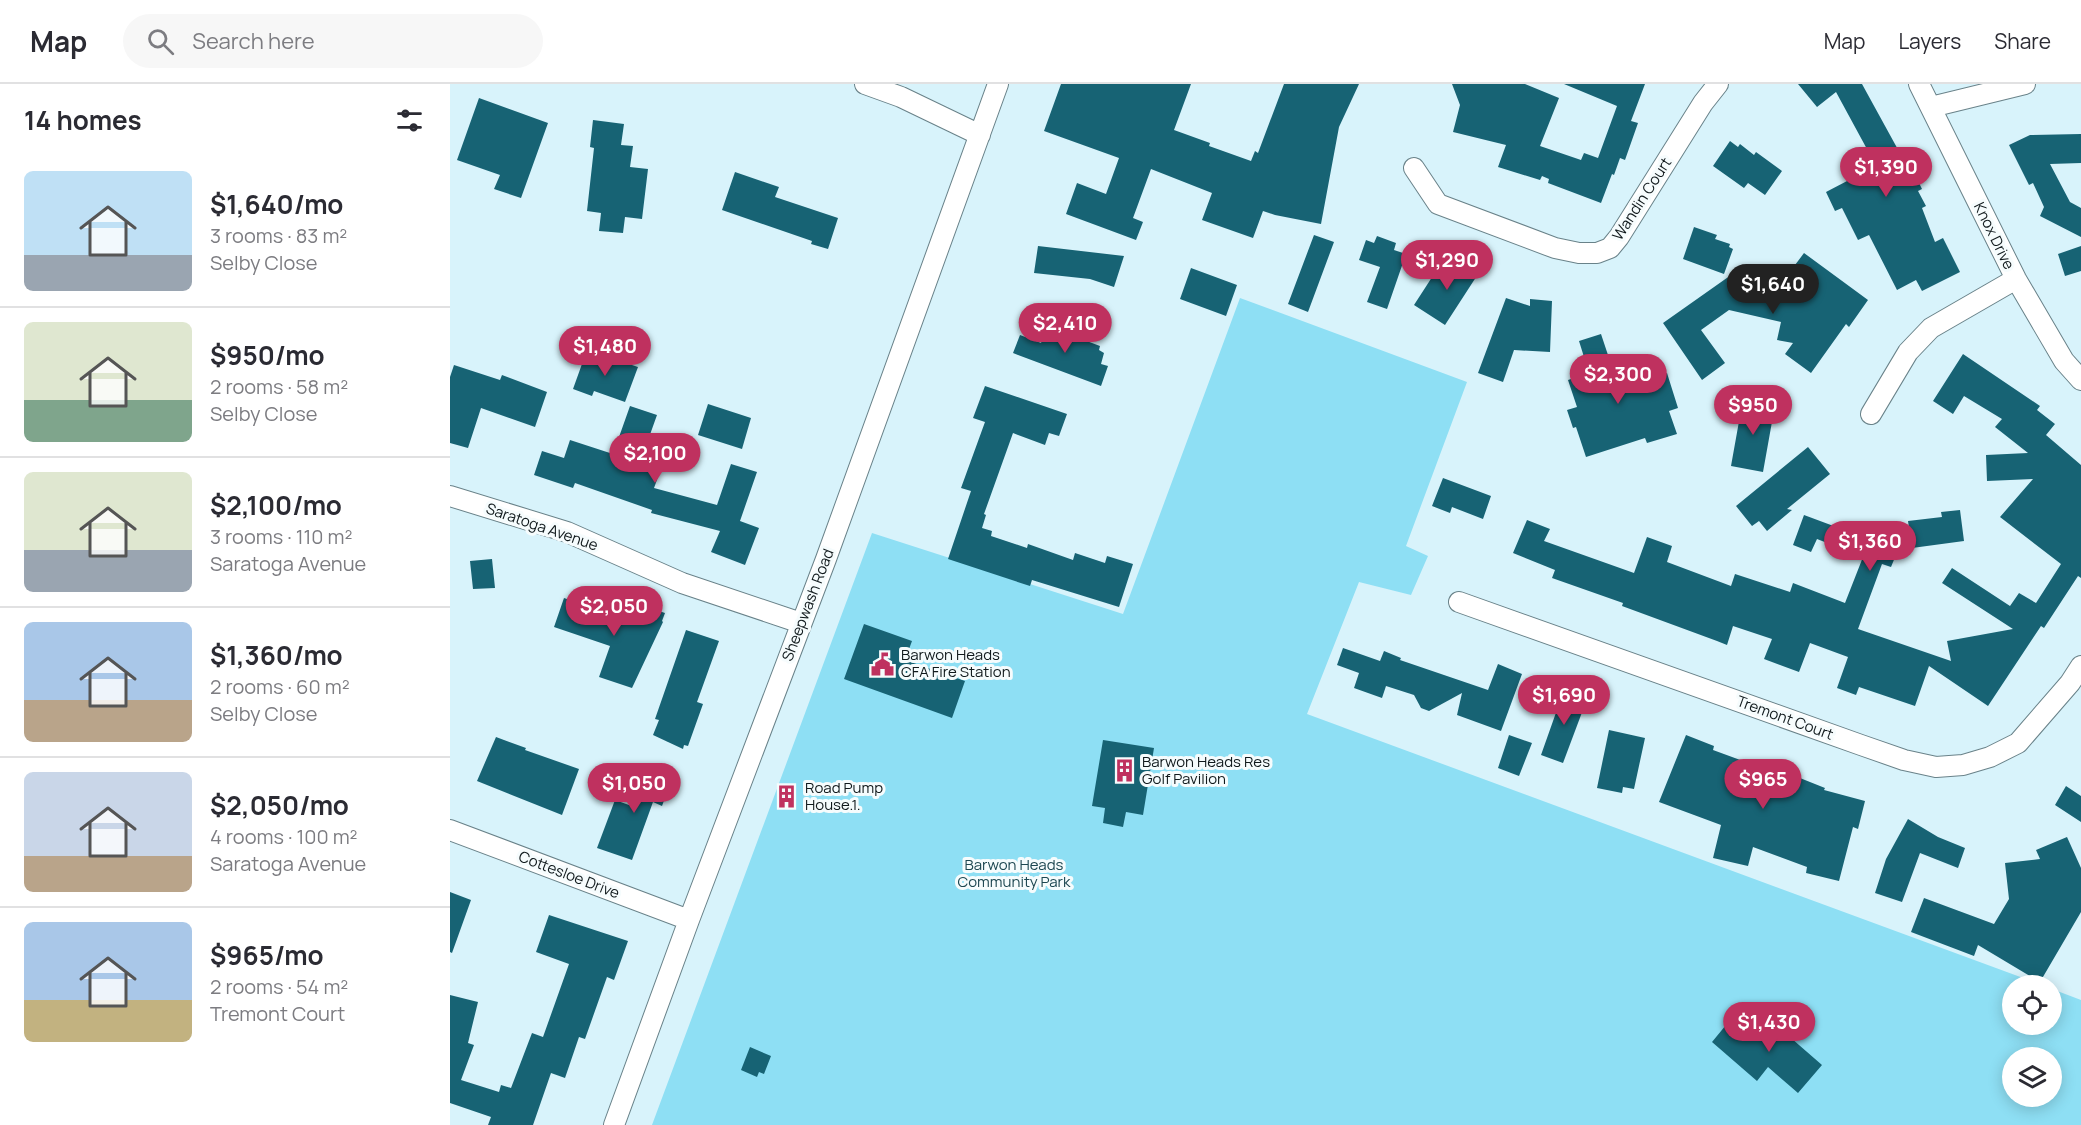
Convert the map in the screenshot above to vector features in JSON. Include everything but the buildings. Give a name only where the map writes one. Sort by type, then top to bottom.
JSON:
[{"type":"street","points":[[865,84],[901,97],[980,135]]},
{"type":"street","name":"Sheepwash Road","points":[[614,1125],[998,84]]},
{"type":"street","name":"Wandin Court","points":[[1414,168],[1438,204],[1555,248],[1579,253],[1597,253],[1610,248],[1619,237],[1703,103],[1719,84]]},
{"type":"street","name":"Knox Drive","points":[[1919,84],[2016,279],[2064,362],[2081,380]]},
{"type":"street","points":[[1931,107],[2025,84]]},
{"type":"street","points":[[1871,414],[1908,352],[1931,328],[2016,279]]},
{"type":"street","name":"Saratoga Avenue","points":[[450,496],[567,532],[682,583],[801,623]]},
{"type":"street","name":"Tremont Court","points":[[1459,602],[1904,760],[1936,767],[1963,765],[1990,757],[2018,743],[2081,666]]},
{"type":"street","name":"Cottesloe Drive","points":[[450,830],[689,920]]},
{"type":"green space","name":"Barwon Heads Community Park","points":[[1240,298],[1467,382],[1406,546],[1428,556],[1411,595],[1359,582],[1307,714],[2015,975],[2002,975],[2002,1035],[2062,1035],[2062,993],[2081,1000],[2081,1125],[652,1125],[872,533],[1123,614]]},
{"type":"place","name":"Barwon Heads CFA Fire Station","points":[[883,664]]},
{"type":"place","name":"Barwon Heads Res Golf Pavilion","points":[[1124,771]]},
{"type":"place","name":"Road Pump House.1.","points":[[787,797]]}]
